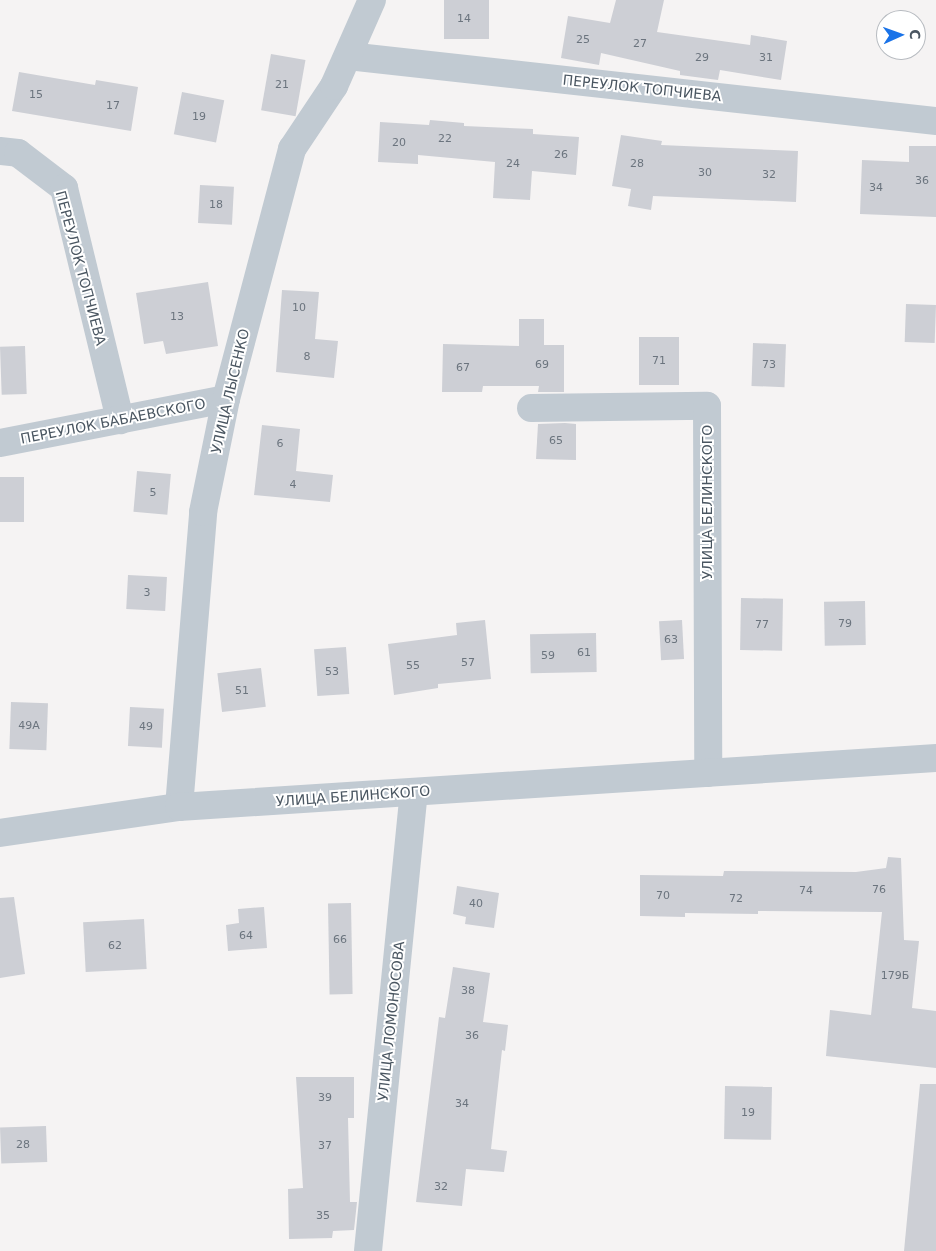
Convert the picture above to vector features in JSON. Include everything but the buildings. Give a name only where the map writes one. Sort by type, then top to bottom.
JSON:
[{"type":"street","name":"УЛИЦА ЛЫСЕНКО","points":[[179,807],[203,512],[226,399],[292,149],[334,86],[372,0]]},
{"type":"street","name":"ПЕРЕУЛОК ТОПЧИЕВА","points":[[348,56],[936,121]]},
{"type":"street","name":"ПЕРЕУЛОК ТОПЧИЕВА","points":[[0,151],[18,153],[64,188],[120,420]]},
{"type":"street","name":"ПЕРЕУЛОК БАБАЕВСКОГО","points":[[0,443],[226,399]]},
{"type":"street","name":"УЛИЦА БЕЛИНСКОГО","points":[[531,408],[707,406],[708,773]]},
{"type":"street","name":"УЛИЦА БЕЛИНСКОГО","points":[[0,833],[179,807],[936,758]]},
{"type":"street","name":"УЛИЦА ЛОМОНОСОВА","points":[[368,1251],[414,792]]}]
